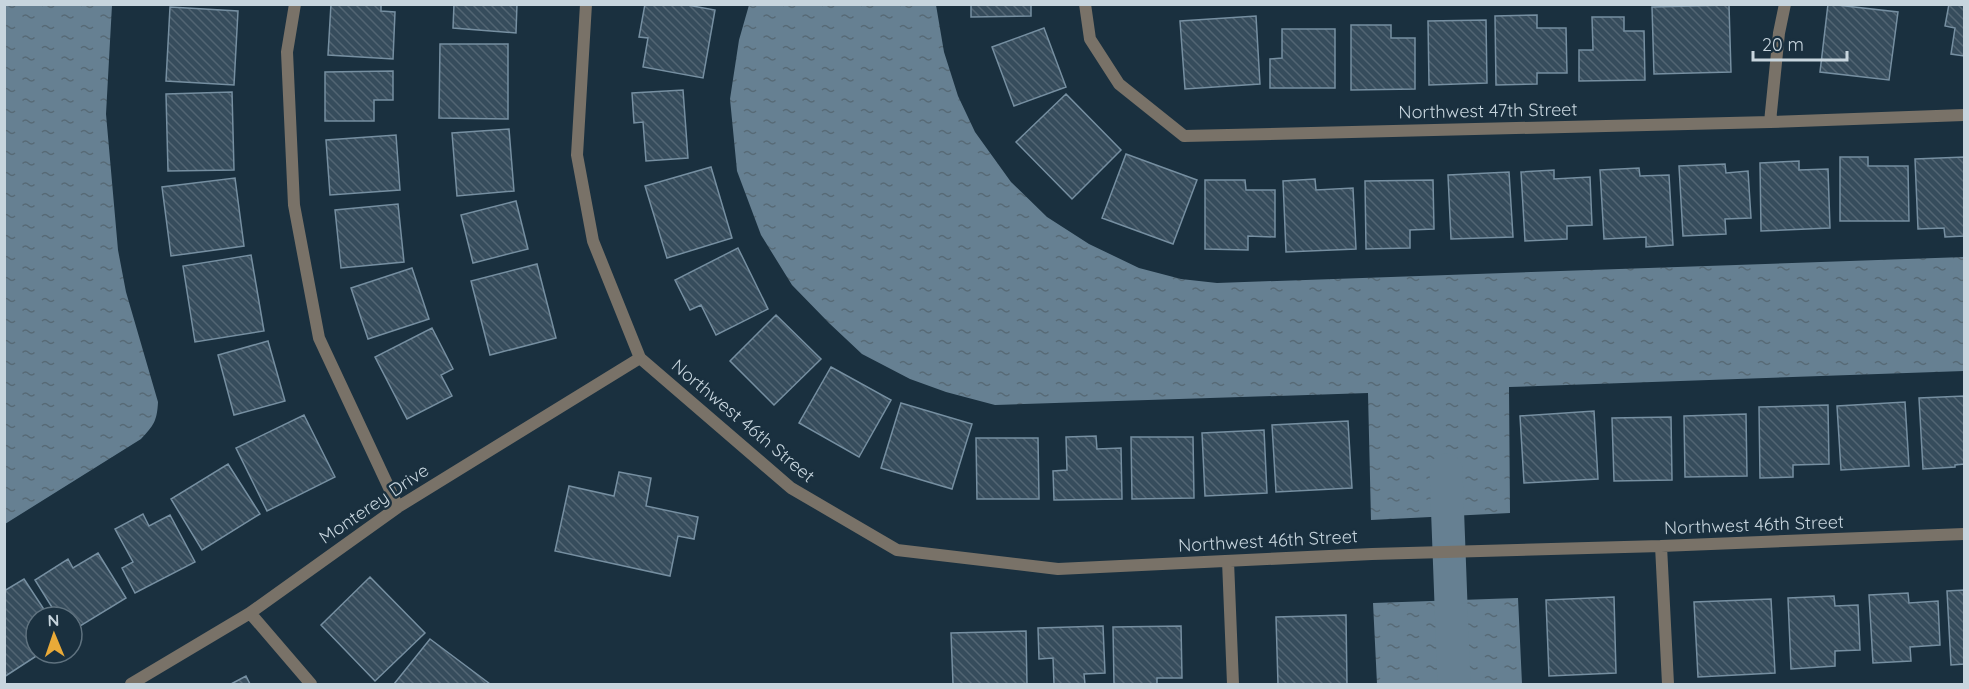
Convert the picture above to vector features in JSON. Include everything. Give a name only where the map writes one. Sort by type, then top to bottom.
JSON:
[{"type":"street","points":[[295,4],[286,52],[294,205],[319,338],[398,507]]},
{"type":"street","points":[[586,4],[577,154],[593,241],[640,358]]},
{"type":"street","name":"Northwest 47th Street","points":[[1085,4],[1090,39],[1119,84],[1184,136],[1965,115]]},
{"type":"street","points":[[1770,122],[1779,33],[1785,4]]},
{"type":"street","name":"Monterey Drive","points":[[131,684],[250,613],[398,507],[640,358]]},
{"type":"street","name":"Northwest 46th Street","points":[[640,358],[791,488],[897,550],[1058,569],[1372,554],[1965,534]]},
{"type":"street","points":[[1661,546],[1668,684]]},
{"type":"street","points":[[1228,561],[1233,684]]},
{"type":"street","points":[[250,613],[311,684]]},
{"type":"water","points":[[5,4],[112,5],[106,114],[118,250],[126,292],[158,402],[154,422],[141,439],[5,524]]},
{"type":"water","points":[[749,5],[936,5],[944,52],[958,96],[975,132],[1011,182],[1047,217],[1089,244],[1139,268],[1181,279],[1217,283],[1964,257],[1964,371],[1509,387],[1510,513],[1371,520],[1368,393],[995,405],[946,392],[910,379],[862,354],[792,285],[761,235],[737,171],[730,99],[739,40]]},
{"type":"water","points":[[1518,598],[1522,684],[1377,684],[1373,603]]},
{"type":"building","points":[[331,4],[381,4],[381,11],[395,12],[393,59],[328,55]]},
{"type":"building","points":[[454,4],[517,4],[516,33],[453,28]]},
{"type":"building","points":[[645,4],[682,4],[715,10],[703,78],[643,67],[648,38],[639,37]]},
{"type":"building","points":[[971,4],[1031,4],[1031,16],[971,17]]},
{"type":"building","points":[[1828,4],[1898,12],[1889,80],[1820,72]]},
{"type":"building","points":[[1949,4],[1964,4],[1964,56],[1951,54],[1955,28],[1945,26]]},
{"type":"building","points":[[1729,5],[1731,72],[1654,74],[1652,7]]},
{"type":"building","points":[[170,7],[238,11],[234,85],[166,81]]},
{"type":"building","points":[[1537,15],[1537,28],[1566,28],[1567,73],[1537,73],[1537,84],[1496,85],[1495,16]]},
{"type":"building","points":[[1256,16],[1260,84],[1185,89],[1180,21]]},
{"type":"building","points":[[1592,17],[1624,17],[1624,31],[1644,31],[1645,80],[1579,81],[1579,50],[1593,50]]},
{"type":"building","points":[[1486,20],[1487,83],[1429,85],[1428,21]]},
{"type":"building","points":[[1351,25],[1391,25],[1391,38],[1415,38],[1415,89],[1351,90]]},
{"type":"building","points":[[1044,28],[1066,87],[1014,106],[992,47]]},
{"type":"building","points":[[1282,29],[1335,29],[1335,88],[1270,88],[1270,59],[1282,58]]},
{"type":"building","points":[[440,44],[508,44],[508,119],[439,118]]},
{"type":"building","points":[[393,71],[393,100],[374,100],[374,121],[325,121],[325,72]]},
{"type":"building","points":[[683,90],[688,158],[646,161],[643,122],[634,123],[632,93]]},
{"type":"building","points":[[232,92],[234,170],[168,171],[166,94]]},
{"type":"building","points":[[1066,94],[1121,150],[1072,199],[1016,142]]},
{"type":"building","points":[[509,129],[514,191],[457,196],[452,133]]},
{"type":"building","points":[[396,135],[400,190],[330,195],[326,140]]},
{"type":"building","points":[[1126,154],[1197,180],[1173,244],[1102,218]]},
{"type":"building","points":[[1840,157],[1868,157],[1868,166],[1908,166],[1909,221],[1840,221]]},
{"type":"building","points":[[1964,157],[1964,236],[1945,237],[1944,228],[1918,229],[1915,159]]},
{"type":"building","points":[[1799,161],[1799,170],[1828,169],[1830,228],[1761,231],[1760,163]]},
{"type":"building","points":[[1725,164],[1726,173],[1748,171],[1751,218],[1725,219],[1726,234],[1683,236],[1679,166]]},
{"type":"building","points":[[711,167],[732,238],[667,258],[645,186]]},
{"type":"building","points":[[1639,168],[1640,176],[1669,175],[1673,245],[1646,247],[1646,237],[1604,239],[1600,170]]},
{"type":"building","points":[[1554,170],[1554,179],[1590,177],[1592,225],[1567,226],[1567,239],[1525,241],[1521,172]]},
{"type":"building","points":[[1509,172],[1513,237],[1451,239],[1448,175]]},
{"type":"building","points":[[235,178],[244,246],[171,256],[162,187]]},
{"type":"building","points":[[1315,179],[1316,190],[1353,188],[1356,249],[1286,252],[1283,181]]},
{"type":"building","points":[[1205,180],[1245,180],[1246,190],[1275,190],[1275,237],[1248,236],[1248,250],[1205,249]]},
{"type":"building","points":[[1433,180],[1434,229],[1410,230],[1410,248],[1366,249],[1365,181]]},
{"type":"building","points":[[516,201],[528,249],[473,263],[461,215]]},
{"type":"building","points":[[398,204],[404,262],[341,268],[335,210]]},
{"type":"building","points":[[738,248],[768,309],[716,335],[701,305],[690,310],[675,280]]},
{"type":"building","points":[[251,255],[264,331],[195,342],[183,266]]},
{"type":"building","points":[[537,264],[556,338],[490,355],[471,281]]},
{"type":"building","points":[[412,268],[429,319],[368,339],[351,288]]},
{"type":"building","points":[[776,315],[821,359],[774,405],[730,361]]},
{"type":"building","points":[[432,328],[453,369],[441,375],[452,396],[407,419],[375,357]]},
{"type":"building","points":[[268,341],[285,401],[234,415],[218,355]]},
{"type":"building","points":[[831,367],[891,400],[859,457],[799,423]]},
{"type":"building","points":[[1964,396],[1964,464],[1955,465],[1955,467],[1923,469],[1919,398]]},
{"type":"building","points":[[1905,402],[1909,466],[1841,470],[1837,406]]},
{"type":"building","points":[[901,403],[972,424],[952,489],[881,468]]},
{"type":"building","points":[[1828,405],[1829,464],[1793,465],[1793,477],[1760,478],[1759,407]]},
{"type":"building","points":[[1594,411],[1598,479],[1524,483],[1520,416]]},
{"type":"building","points":[[1746,414],[1747,476],[1685,477],[1684,416]]},
{"type":"building","points":[[304,415],[335,477],[267,511],[236,448]]},
{"type":"building","points":[[1671,417],[1672,480],[1614,481],[1612,418]]},
{"type":"building","points":[[1348,421],[1352,488],[1276,492],[1272,425]]},
{"type":"building","points":[[1264,430],[1267,493],[1205,496],[1202,433]]},
{"type":"building","points":[[1096,436],[1097,449],[1121,448],[1122,499],[1054,500],[1053,471],[1067,470],[1066,437]]},
{"type":"building","points":[[1131,437],[1193,437],[1194,498],[1132,499]]},
{"type":"building","points":[[976,438],[1038,438],[1039,499],[977,499]]},
{"type":"building","points":[[228,464],[260,514],[202,550],[171,499]]},
{"type":"building","points":[[619,472],[651,478],[646,506],[698,517],[694,539],[678,536],[670,576],[555,551],[569,486],[614,496]]},
{"type":"building","points":[[143,514],[149,526],[170,515],[195,562],[135,593],[122,568],[133,562],[115,529]]},
{"type":"building","points":[[98,553],[126,598],[84,624],[84,605],[51,605],[35,580],[68,559],[73,568]]},
{"type":"building","points":[[370,577],[425,633],[375,681],[321,625]]},
{"type":"building","points":[[24,579],[41,605],[24,605],[24,664],[4,677],[4,591]]},
{"type":"building","points":[[1964,590],[1964,664],[1951,665],[1947,591]]},
{"type":"building","points":[[1908,593],[1909,603],[1938,601],[1940,645],[1910,647],[1911,661],[1873,663],[1869,595]]},
{"type":"building","points":[[1834,596],[1835,606],[1858,605],[1860,650],[1835,651],[1835,666],[1791,669],[1788,598]]},
{"type":"building","points":[[1614,597],[1616,673],[1549,676],[1546,600]]},
{"type":"building","points":[[1771,599],[1775,673],[1698,677],[1694,602]]},
{"type":"building","points":[[1346,615],[1347,684],[1278,684],[1276,617]]},
{"type":"building","points":[[1103,626],[1105,673],[1084,674],[1085,684],[1054,684],[1053,658],[1039,659],[1038,628]]},
{"type":"building","points":[[1181,626],[1182,678],[1157,678],[1157,684],[1114,684],[1113,627]]},
{"type":"building","points":[[1026,631],[1027,684],[953,684],[951,633]]},
{"type":"building","points":[[430,639],[490,684],[394,684]]},
{"type":"building","points":[[246,676],[250,684],[231,684]]},
{"type":"waterway","points":[[1446,470],[1454,684]]}]
